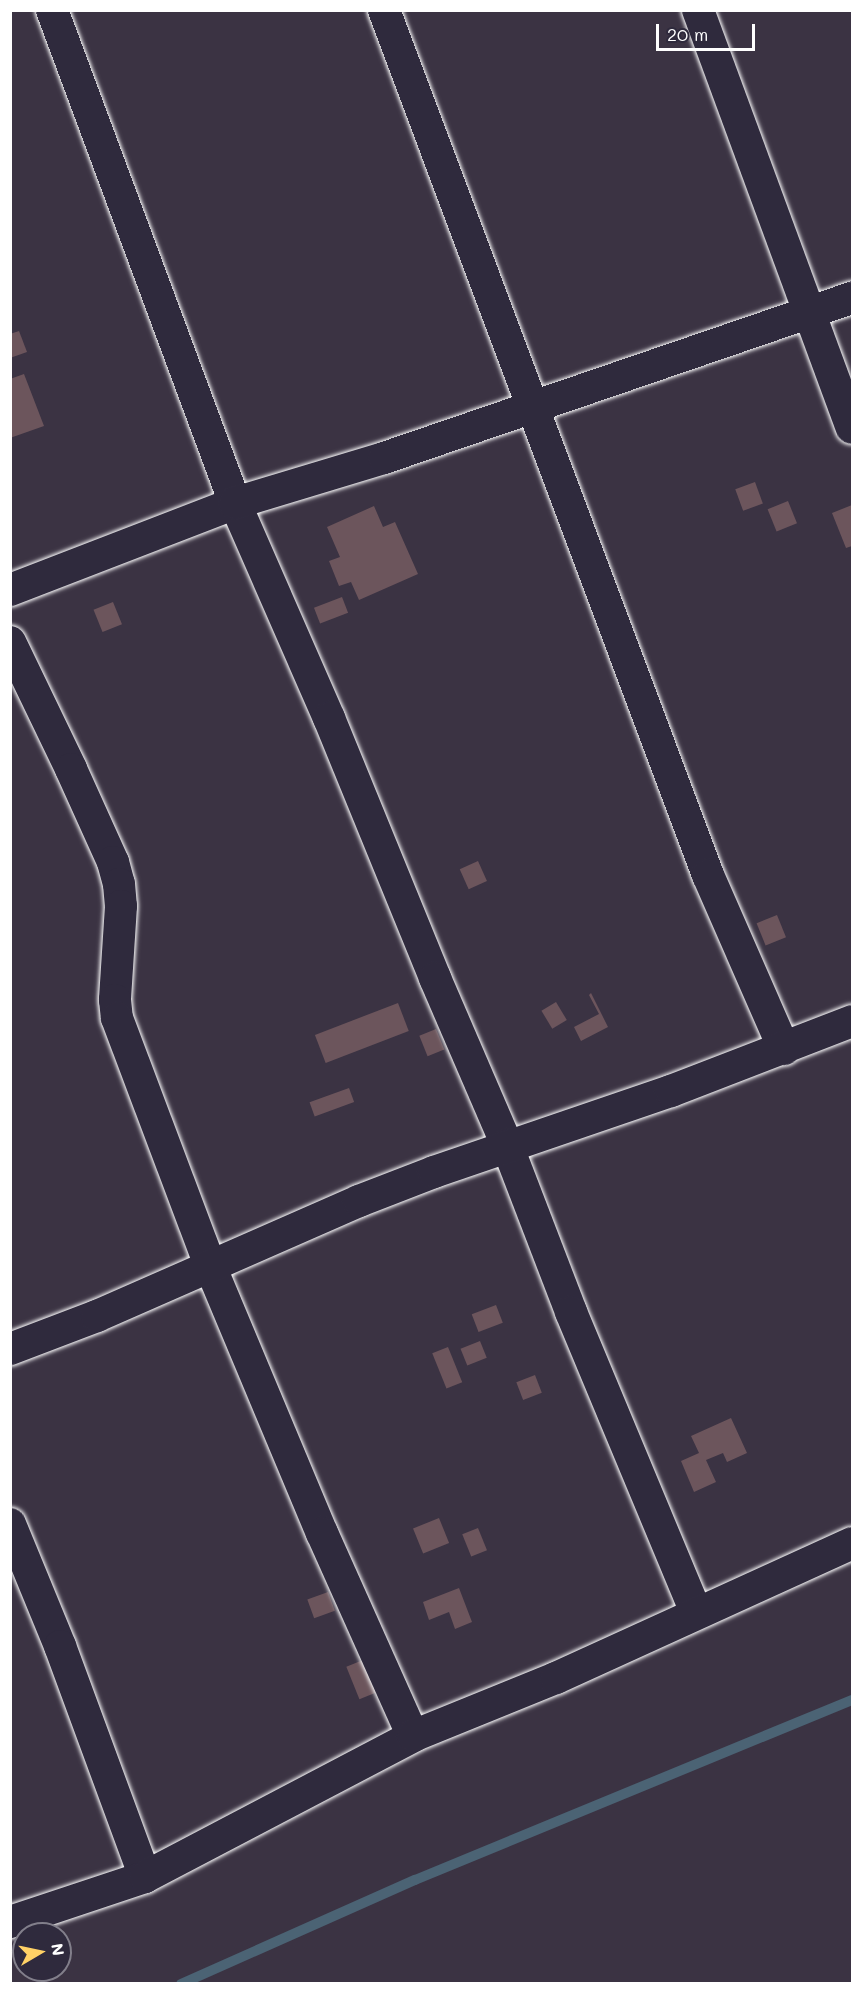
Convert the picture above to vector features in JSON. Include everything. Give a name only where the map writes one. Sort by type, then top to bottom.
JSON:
[{"type":"street","points":[[52,10],[235,503],[329,718],[435,978],[507,1145],[571,1312],[696,1613]]},
{"type":"street","points":[[384,10],[708,875],[784,1049]]},
{"type":"street","points":[[698,10],[852,428]]},
{"type":"street","points":[[10,590],[235,503],[384,458],[852,298]]},
{"type":"street","points":[[10,642],[113,862],[119,884],[121,906],[115,1000],[117,1018],[211,1268],[322,1533],[413,1736]]},
{"type":"street","points":[[10,1349],[211,1268],[359,1201],[507,1145],[599,1117],[784,1049],[850,1029]]},
{"type":"street","points":[[10,1524],[60,1646],[145,1877]]},
{"type":"street","points":[[10,1922],[145,1877],[413,1736],[556,1678],[852,1543]]},
{"type":"building","points":[[19,331],[27,352],[10,358],[10,334]]},
{"type":"building","points":[[24,374],[44,426],[10,438],[10,379]]},
{"type":"building","points":[[755,482],[763,504],[743,511],[735,489]]},
{"type":"building","points":[[788,501],[797,523],[777,531],[768,509]]},
{"type":"building","points":[[852,505],[852,546],[846,548],[832,513]]},
{"type":"building","points":[[374,506],[383,527],[395,522],[418,574],[359,600],[351,582],[339,586],[329,561],[340,557],[327,527]]},
{"type":"building","points":[[342,597],[348,613],[320,624],[314,608]]},
{"type":"building","points":[[113,602],[122,624],[103,632],[94,610]]},
{"type":"building","points":[[478,861],[487,881],[469,889],[460,869]]},
{"type":"building","points":[[777,915],[786,937],[766,945],[757,923]]},
{"type":"building","points":[[591,993],[608,1027],[581,1041],[574,1027],[599,1014],[589,995]]},
{"type":"building","points":[[556,1002],[567,1020],[552,1029],[541,1011]]},
{"type":"building","points":[[398,1003],[409,1031],[326,1063],[315,1035]]},
{"type":"building","points":[[436,1029],[444,1049],[428,1056],[419,1036]]},
{"type":"building","points":[[349,1088],[354,1102],[315,1116],[310,1102]]},
{"type":"building","points":[[496,1305],[503,1323],[479,1332],[472,1314]]},
{"type":"building","points":[[480,1341],[487,1358],[467,1366],[461,1349]]},
{"type":"building","points":[[448,1347],[462,1382],[446,1389],[432,1353]]},
{"type":"building","points":[[535,1375],[542,1393],[523,1400],[516,1382]]},
{"type":"building","points":[[731,1418],[747,1453],[727,1462],[723,1453],[706,1460],[716,1482],[694,1492],[681,1461],[699,1453],[691,1436]]},
{"type":"building","points":[[439,1518],[449,1543],[423,1554],[413,1528]]},
{"type":"building","points":[[478,1528],[487,1550],[471,1557],[462,1534]]},
{"type":"building","points":[[459,1588],[472,1622],[455,1629],[449,1612],[429,1620],[423,1602]]},
{"type":"building","points":[[328,1592],[335,1611],[314,1618],[307,1600]]},
{"type":"building","points":[[363,1660],[376,1692],[359,1699],[346,1667]]},
{"type":"waterway","points":[[181,1984],[415,1880],[852,1700]]}]
